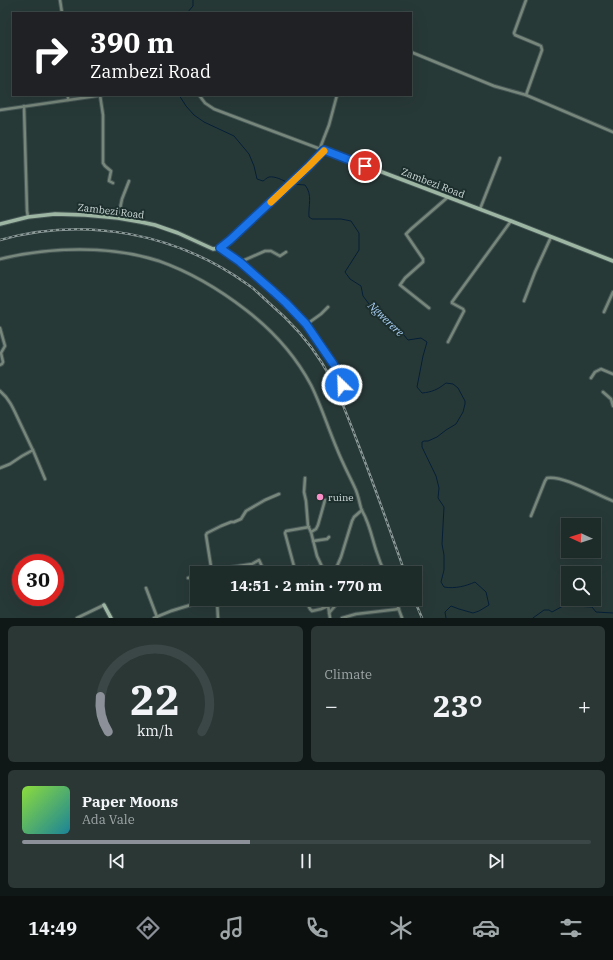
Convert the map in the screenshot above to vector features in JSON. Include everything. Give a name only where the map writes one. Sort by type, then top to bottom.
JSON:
[{"type":"main road","points":[[220,248],[309,166],[322,149]]},
{"type":"main road","name":"Zambezi Road","points":[[322,149],[613,261]]},
{"type":"main road","name":"Zambezi Road","points":[[0,224],[28,217],[55,214],[118,218],[161,227],[213,249],[220,248]]},
{"type":"main road","points":[[104,605],[111,618]]},
{"type":"street","points":[[60,0],[62,12]]},
{"type":"street","points":[[526,0],[514,33],[515,35],[539,44],[542,50],[526,95]]},
{"type":"street","points":[[412,52],[494,86],[526,95],[613,132]]},
{"type":"street","points":[[0,110],[94,96]]},
{"type":"street","points":[[101,96],[103,115],[103,163],[111,171],[109,181],[113,183]]},
{"type":"street","points":[[200,96],[205,103],[214,109],[322,149],[337,96]]},
{"type":"street","points":[[24,106],[28,217]]},
{"type":"street","points":[[480,210],[500,158]]},
{"type":"street","points":[[118,218],[122,199],[129,181]]},
{"type":"street","points":[[429,308],[400,284],[423,262],[423,259],[406,234],[448,198]]},
{"type":"street","points":[[448,342],[464,310],[452,302],[511,221]]},
{"type":"street","points":[[524,301],[551,237]]},
{"type":"street","points":[[220,248],[240,262],[286,303],[306,324],[334,365],[342,385]]},
{"type":"street","points":[[0,259],[28,253],[66,250],[102,251],[145,257],[183,271],[207,283],[252,314],[290,353],[301,368],[315,394],[336,448],[355,487],[382,566]]},
{"type":"street","points":[[240,262],[265,251],[271,251],[280,256],[286,252]]},
{"type":"street","points":[[604,312],[613,292]]},
{"type":"street","points":[[306,324],[308,324],[328,307]]},
{"type":"street","points":[[0,328],[5,346],[1,353],[3,362],[0,365]]},
{"type":"street","points":[[591,378],[595,372],[601,369],[613,374]]},
{"type":"street","points":[[0,391],[11,403],[45,479]]},
{"type":"street","points":[[603,392],[610,399],[613,406]]},
{"type":"street","points":[[0,468],[10,464],[33,450]]},
{"type":"street","points":[[531,516],[547,478],[553,477],[561,479],[613,501]]},
{"type":"street","points":[[305,478],[304,492],[309,527],[317,556],[322,566]]},
{"type":"street","points":[[211,566],[206,534],[221,526],[241,519],[246,511],[279,494]]},
{"type":"street","points":[[311,532],[316,529],[318,525],[325,500]]},
{"type":"street","points":[[337,566],[352,521],[354,517],[362,510]]},
{"type":"street","points":[[293,566],[285,533],[288,531],[309,527]]},
{"type":"street","points":[[313,541],[327,539],[329,537]]},
{"type":"street","points":[[242,566],[252,564],[258,560],[262,566]]},
{"type":"street","points":[[146,588],[156,617],[190,605]]},
{"type":"street","points":[[77,618],[104,605]]},
{"type":"street","points":[[216,606],[218,618]]},
{"type":"street","points":[[308,606],[312,611],[328,606],[330,618]]},
{"type":"street","points":[[329,613],[335,606]]},
{"type":"street","points":[[398,606],[402,618]]},
{"type":"street","points":[[342,618],[356,614],[399,609]]},
{"type":"waterway","name":"Ngwerere","points":[[188,12],[193,6],[193,0]]},
{"type":"waterway","name":"Ngwerere","points":[[180,96],[194,115],[204,122],[234,136],[249,154],[257,179],[263,181],[269,177],[274,177],[288,183]]},
{"type":"waterway","name":"Ngwerere","points":[[292,184],[305,185],[310,197],[309,217],[312,219],[341,219],[351,221],[359,233],[359,250],[345,272],[350,279],[361,286],[363,296],[369,304],[393,322],[408,340],[421,338],[427,342],[417,387],[422,393],[434,390],[446,383],[453,384],[458,388],[465,401],[463,412],[456,424],[437,437],[422,442],[422,447],[436,476],[439,488],[438,498],[444,507],[442,544],[444,570],[441,582],[444,587],[452,588],[475,582],[486,592],[489,605],[473,613],[451,606],[445,612],[446,618]]},
{"type":"waterway","points":[[533,618],[544,610],[549,610],[552,612],[563,606],[592,607],[596,612],[613,613]]},
{"type":"railway","points":[[0,240],[32,233],[64,230],[96,230],[128,234],[160,241],[190,252],[219,266],[253,288],[297,330],[316,354],[328,374],[339,396],[353,431],[379,498],[403,566]]},
{"type":"railway","points":[[417,606],[422,618]]},
{"type":"slow traffic","points":[[271,202],[324,151]]},
{"type":"place","name":"ruine","points":[[320,497]]},
{"type":"route","points":[[342,385],[334,365],[306,324],[273,291],[240,262],[220,248],[309,166],[324,150],[365,166]]}]
